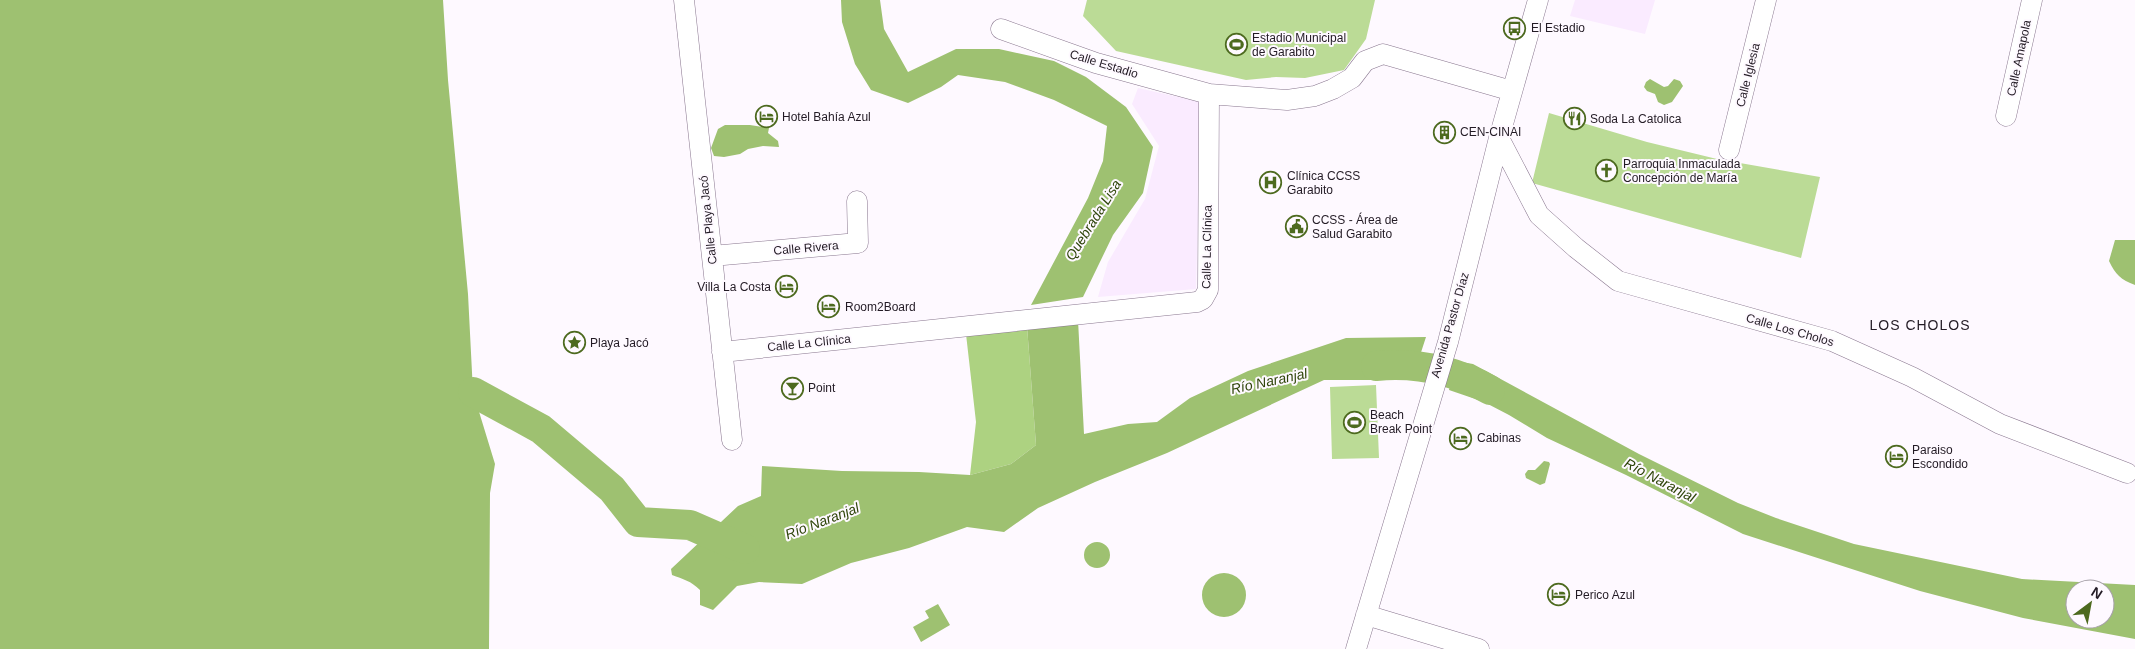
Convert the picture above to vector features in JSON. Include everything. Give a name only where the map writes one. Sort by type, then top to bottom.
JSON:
[{"type":"street","name":"Calle Playa Jacó","points":[[684,0],[732,440]]},
{"type":"street","name":"Avenida Pastor Díaz","points":[[1356,649],[1432,389],[1448,342],[1499,138],[1538,0]]},
{"type":"street","name":"Calle Iglesia","points":[[1729,150],[1766,0]]},
{"type":"street","name":"Calle Amapola","points":[[2006,116],[2032,0]]},
{"type":"street","name":"Calle Estadio","points":[[1001,29],[1096,63],[1209,94]]},
{"type":"street","points":[[1209,94],[1286,100],[1315,96],[1333,89],[1352,78],[1365,61],[1383,54],[1512,91]]},
{"type":"street","name":"Calle La Clínica","points":[[722,352],[1196,302],[1206,296],[1208,290],[1209,94]]},
{"type":"street","name":"Calle Los Cholos","points":[[1499,138],[1539,215],[1576,248],[1618,281],[1832,341],[1912,377],[2000,424],[2127,473]]},
{"type":"street","name":"Calle Rivera","points":[[712,256],[858,243],[857,202]]},
{"type":"street","points":[[1366,615],[1479,649]]},
{"type":"shaded area","name":"Estadio Municipal de Garabito","points":[[1087,0],[1375,0],[1366,39],[1344,70],[1305,78],[1276,77],[1246,80],[1116,51],[1083,16]]},
{"type":"shaded area","points":[[1575,0],[1655,0],[1645,34],[1570,16]]},
{"type":"shaded area","points":[[1138,88],[1201,102],[1196,289],[1098,297],[1108,262],[1145,199],[1159,146],[1132,104]]},
{"type":"shaded area","points":[[1549,113],[1647,142],[1717,159],[1820,177],[1801,258],[1532,183]]},
{"type":"shaded area","points":[[1027,326],[1036,445],[1011,464],[970,475],[976,422],[966,334]]},
{"type":"shaded area","name":"Beach Break Point","points":[[1376,385],[1379,458],[1332,459],[1330,387]]},
{"type":"water","points":[[0,0],[443,0],[448,80],[468,294],[473,392],[495,464],[490,493],[489,649],[0,649]]},
{"type":"water","name":"Quebrada Lisa","points":[[841,0],[880,0],[884,29],[908,72],[956,49],[999,49],[1054,61],[1086,77],[1126,107],[1153,147],[1143,193],[1113,235],[1083,297],[1031,305],[1088,198],[1103,161],[1107,126],[1054,100],[1005,82],[958,75],[941,87],[908,103],[871,90],[855,64],[842,22]]},
{"type":"water","points":[[1650,79],[1664,87],[1668,86],[1674,79],[1680,81],[1683,86],[1672,102],[1664,105],[1658,102],[1655,94],[1647,91],[1644,87]]},
{"type":"water","points":[[725,125],[750,125],[769,128],[768,133],[778,141],[779,147],[763,146],[748,149],[740,154],[724,157],[714,156],[711,148],[718,129]]},
{"type":"water","points":[[2115,240],[2135,240],[2135,285],[2119,276],[2109,261]]},
{"type":"water","points":[[1078,320],[1084,434],[1128,424],[1157,422],[1190,398],[1248,371],[1346,338],[1426,337],[1412,380],[1324,380],[1167,453],[1095,482],[1038,508],[1004,532],[967,527],[909,548],[851,563],[802,584],[759,582],[737,586],[713,610],[700,605],[700,590],[697,587],[672,575],[671,569],[738,506],[761,496],[762,466],[842,471],[970,475],[1011,464],[1036,445],[1027,326]]},
{"type":"water","points":[[1456,361],[1473,364],[1639,454],[1738,503],[1776,518],[1854,544],[2022,579],[2065,581],[2065,626],[2023,618],[1920,591],[1743,534],[1626,475],[1547,438],[1484,402],[1449,390]]},
{"type":"water","points":[[1544,461],[1550,464],[1545,483],[1540,485],[1526,478],[1525,474],[1528,470],[1535,470]]},
{"type":"water","points":[[1097,542],[1106,546],[1110,555],[1106,564],[1097,568],[1088,564],[1084,555],[1088,546]]},
{"type":"water","points":[[1228,573],[1240,579],[1245,586],[1245,604],[1240,611],[1233,616],[1220,617],[1212,614],[1205,607],[1202,591],[1205,583],[1212,576]]},
{"type":"water","points":[[2115,584],[2135,585],[2135,639],[2082,629],[2115,629]]},
{"type":"water","points":[[938,604],[950,625],[921,642],[913,627],[929,618],[925,611]]},
{"type":"waterway","name":"Río Naranjal","points":[[1376,366],[1406,365],[1435,369],[1463,377],[1490,390]]},
{"type":"waterway","name":"Río Naranjal","points":[[473,392],[541,429],[612,489],[638,522],[690,525],[745,549]]},
{"type":"place","name":"El Estadio","points":[[1515,28]]},
{"type":"place","name":"Estadio Municipal de Garabito","points":[[1236,45]]},
{"type":"place","name":"Hotel Bahía Azul","points":[[766,117]]},
{"type":"place","name":"Soda La Catolica","points":[[1574,119]]},
{"type":"place","name":"CEN-CINAI","points":[[1444,132]]},
{"type":"place","name":"Parroquia Inmaculada Concepción de María","points":[[1607,171]]},
{"type":"place","name":"Clínica CCSS Garabito","points":[[1271,183]]},
{"type":"place","name":"CCSS - Área de Salud Garabito","points":[[1296,227]]},
{"type":"place","name":"Villa La Costa","points":[[787,287]]},
{"type":"place","name":"Room2Board","points":[[829,307]]},
{"type":"place","name":"Playa Jacó","points":[[574,343]]},
{"type":"place","name":"Point","points":[[792,388]]},
{"type":"place","name":"Beach Break Point","points":[[1354,422]]},
{"type":"place","name":"Cabinas","points":[[1461,438]]},
{"type":"place","name":"Paraiso Escondido","points":[[1896,457]]},
{"type":"place","name":"Perico Azul","points":[[1559,595]]},
{"type":"district","name":"LOS CHOLOS","points":[[1920,325]]}]
